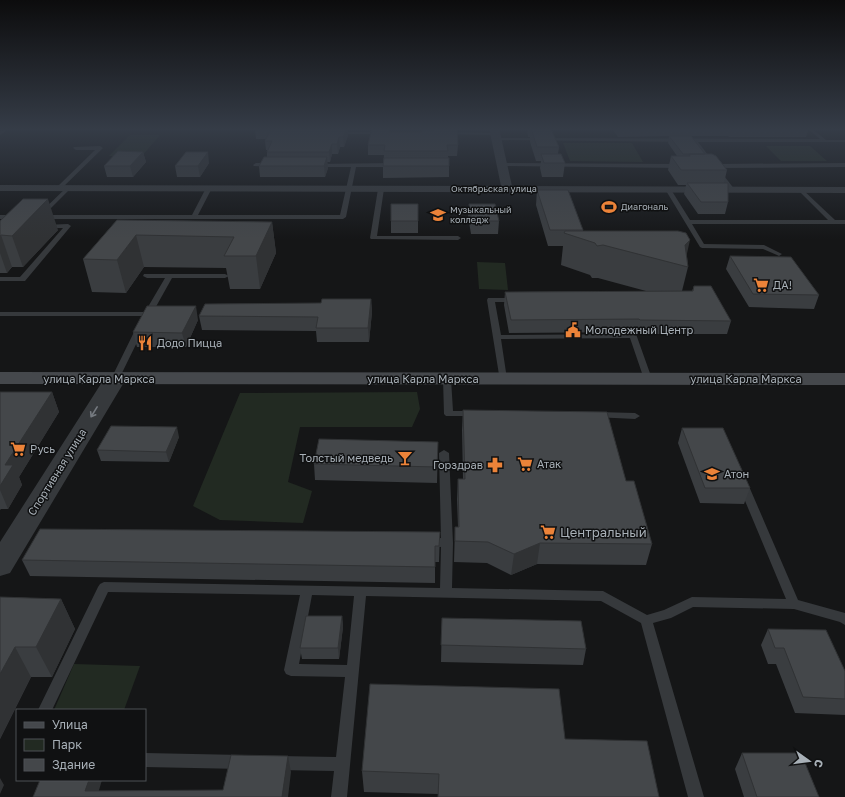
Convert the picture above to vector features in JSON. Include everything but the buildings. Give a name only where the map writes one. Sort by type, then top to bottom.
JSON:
[{"type":"main road","name":"улица Карла Маркса","points":[[0,378],[503,380],[845,379]]},
{"type":"street","points":[[501,165],[507,189]]},
{"type":"street","name":"Октябрьская улица","points":[[0,188],[845,190]]},
{"type":"street","name":"Спортивная улица","points":[[0,565],[24,539],[115,379]]},
{"type":"lane","points":[[35,220],[85,165]]},
{"type":"lane","points":[[35,220],[194,217],[343,217],[354,165]]},
{"type":"lane","points":[[536,165],[683,166]]},
{"type":"lane","points":[[706,166],[820,165]]},
{"type":"lane","points":[[714,166],[732,190]]},
{"type":"lane","points":[[194,217],[209,188]]},
{"type":"lane","points":[[381,189],[373,238],[458,238]]},
{"type":"lane","points":[[668,189],[702,246],[764,247],[779,254]]},
{"type":"lane","points":[[802,190],[834,222]]},
{"type":"lane","points":[[0,217],[23,217]]},
{"type":"lane","points":[[0,279],[22,279],[68,226],[35,220]]},
{"type":"lane","points":[[687,222],[845,222]]},
{"type":"lane","points":[[147,276],[225,276]]},
{"type":"lane","points":[[115,379],[148,314],[170,276]]},
{"type":"lane","points":[[503,380],[491,300],[523,300]]},
{"type":"lane","points":[[0,314],[163,314]]},
{"type":"lane","points":[[497,337],[633,336],[648,379]]},
{"type":"lane","points":[[447,379],[448,414],[485,414]]},
{"type":"lane","points":[[590,415],[635,416]]},
{"type":"lane","points":[[444,453],[447,543],[446,593]]},
{"type":"lane","points":[[737,472],[794,604]]},
{"type":"lane","points":[[419,542],[447,543]]},
{"type":"lane","points":[[45,709],[104,587],[603,596],[646,620],[696,797]]},
{"type":"lane","points":[[307,590],[291,670],[351,671]]},
{"type":"lane","points":[[339,797],[351,671],[361,591]]},
{"type":"lane","points":[[646,620],[667,614],[692,602],[794,604],[845,618]]},
{"type":"lane","points":[[146,760],[342,764]]},
{"type":"green space","points":[[477,262],[505,263],[508,290],[479,289]]},
{"type":"green space","points":[[417,392],[420,409],[412,427],[300,427],[288,482],[312,491],[303,523],[220,520],[193,506],[240,393]]},
{"type":"green space","points":[[74,664],[140,666],[124,709],[54,709]]},
{"type":"place","name":"Диагональ","points":[[609,207]]},
{"type":"place","name":"Музыкальный колледж","points":[[438,215]]},
{"type":"place","name":"ДА!","points":[[761,285]]},
{"type":"place","name":"Молодежный Центр","points":[[573,330]]},
{"type":"place","name":"Додо Пицца","points":[[145,343]]},
{"type":"place","name":"Русь","points":[[18,449]]},
{"type":"place","name":"Толстый медведь","points":[[405,458]]},
{"type":"place","name":"Атак","points":[[525,464]]},
{"type":"place","name":"Горздрав","points":[[495,465]]},
{"type":"place","name":"Атон","points":[[712,474]]},
{"type":"place","name":"Центральный","points":[[548,532]]}]
